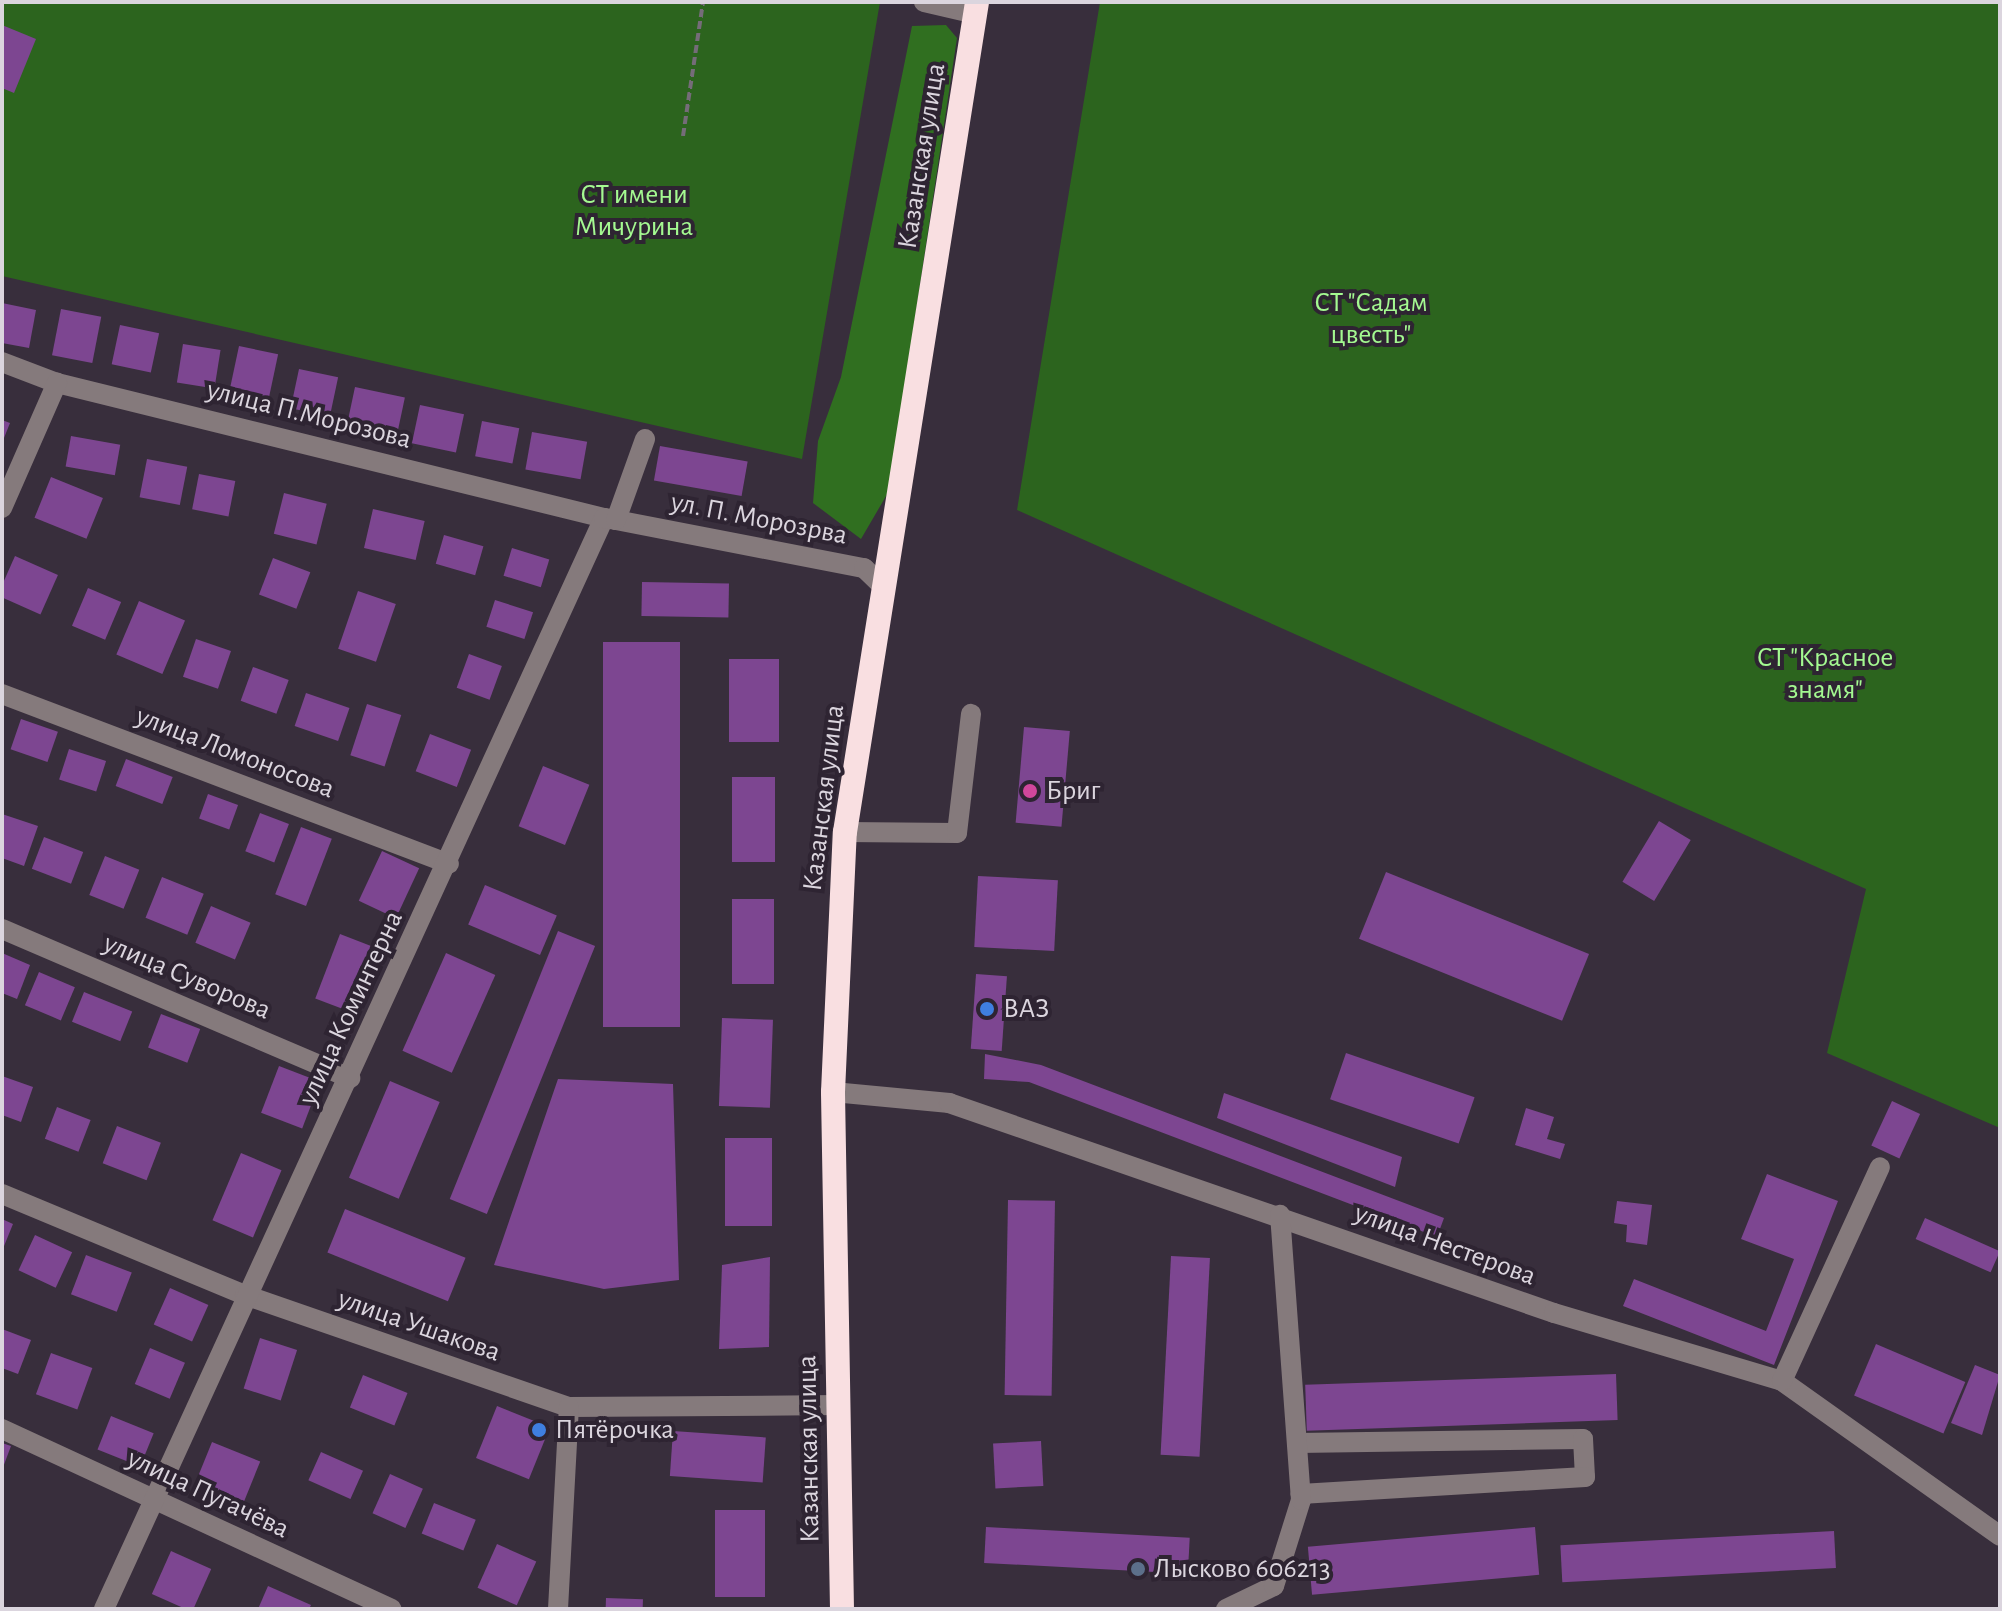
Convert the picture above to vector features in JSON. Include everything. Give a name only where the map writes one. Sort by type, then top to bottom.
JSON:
[{"type":"highway","name":"Казанская улица","points":[[842,1609],[833,1092],[845,832],[976,8]]},
{"type":"street","points":[[924,2],[976,8]]},
{"type":"street","name":"улица П.Морозова","points":[[2,362],[57,383],[610,519]]},
{"type":"street","points":[[2,508],[57,383]]},
{"type":"street","name":"улица Коминтерна","points":[[104,1609],[245,1295],[350,1078],[645,439]]},
{"type":"street","name":"ул. П. Морозрва","points":[[610,519],[864,568],[884,587]]},
{"type":"street","name":"улица Ломоносова","points":[[2,694],[449,864]]},
{"type":"street","points":[[845,832],[957,833],[971,714]]},
{"type":"street","name":"улица Суворова","points":[[2,929],[350,1078]]},
{"type":"street","name":"улица Нестерова","points":[[833,1092],[949,1103],[1280,1215],[1554,1313],[1782,1381],[2000,1536]]},
{"type":"street","points":[[1782,1381],[1880,1167]]},
{"type":"street","name":"улица Ушакова","points":[[2,1194],[245,1295],[569,1407],[838,1405]]},
{"type":"street","points":[[1226,1609],[1274,1586],[1301,1494],[1280,1215]]},
{"type":"street","points":[[558,1609],[569,1407]]},
{"type":"street","name":"улица Пугачёва","points":[[2,1429],[391,1609]]},
{"type":"street","points":[[1297,1443],[1583,1439],[1585,1477],[1301,1494]]},
{"type":"path","points":[[683,136],[703,2]]},
{"type":"green space","name":"СТ имени Мичурина","points":[[2,2],[880,2],[802,459],[2,276]]},
{"type":"green space","points":[[1100,2],[2000,2],[2000,1128],[1827,1053],[1866,889],[1017,510]]},
{"type":"green space","points":[[946,25],[957,38],[889,491],[861,539],[813,503],[818,441],[841,377],[912,26]]},
{"type":"building","points":[[2,25],[36,39],[14,93],[2,88]]},
{"type":"building","points":[[2,303],[36,310],[29,348],[2,343]]},
{"type":"building","points":[[61,309],[101,317],[92,363],[52,355]]},
{"type":"building","points":[[120,325],[159,333],[151,372],[112,364]]},
{"type":"building","points":[[183,344],[221,350],[214,388],[177,383]]},
{"type":"building","points":[[239,346],[278,354],[268,402],[229,394]]},
{"type":"building","points":[[299,369],[338,377],[330,416],[291,408]]},
{"type":"building","points":[[355,387],[405,398],[397,436],[347,425]]},
{"type":"building","points":[[420,405],[464,414],[456,453],[412,443]]},
{"type":"building","points":[[2,420],[10,423],[2,443]]},
{"type":"building","points":[[482,421],[519,428],[512,464],[475,456]]},
{"type":"building","points":[[532,432],[587,442],[581,479],[525,469]]},
{"type":"building","points":[[71,436],[120,445],[115,475],[66,467]]},
{"type":"building","points":[[660,446],[748,461],[742,496],[654,480]]},
{"type":"building","points":[[147,459],[187,467],[180,505],[140,497]]},
{"type":"building","points":[[199,474],[235,481],[228,516],[192,509]]},
{"type":"building","points":[[51,477],[103,498],[86,539],[35,518]]},
{"type":"building","points":[[284,493],[327,504],[317,544],[274,534]]},
{"type":"building","points":[[373,509],[425,521],[416,560],[364,548]]},
{"type":"building","points":[[444,535],[483,546],[475,575],[436,564]]},
{"type":"building","points":[[512,548],[549,559],[541,587],[504,576]]},
{"type":"building","points":[[15,556],[58,575],[40,614],[2,597],[2,585]]},
{"type":"building","points":[[273,558],[310,572],[296,609],[259,594]]},
{"type":"building","points":[[642,582],[729,584],[728,618],[641,616]]},
{"type":"building","points":[[88,588],[121,602],[105,640],[72,626]]},
{"type":"building","points":[[358,591],[396,604],[376,662],[338,649]]},
{"type":"building","points":[[495,600],[533,612],[524,639],[486,627]]},
{"type":"building","points":[[139,601],[185,621],[162,674],[116,654]]},
{"type":"building","points":[[196,639],[231,651],[218,689],[183,677]]},
{"type":"building","points":[[603,642],[680,642],[680,1027],[603,1027]]},
{"type":"building","points":[[469,654],[502,666],[490,700],[457,688]]},
{"type":"building","points":[[729,659],[779,659],[779,742],[729,742]]},
{"type":"building","points":[[253,667],[289,680],[276,714],[241,701]]},
{"type":"building","points":[[306,693],[349,708],[338,741],[295,726]]},
{"type":"building","points":[[367,704],[401,715],[385,766],[350,755]]},
{"type":"building","points":[[21,719],[58,732],[47,762],[11,749]]},
{"type":"building","points":[[1024,727],[1070,731],[1061,827],[1016,823]]},
{"type":"building","points":[[430,734],[471,750],[457,787],[416,771]]},
{"type":"building","points":[[69,749],[106,761],[96,791],[59,779]]},
{"type":"building","points":[[126,759],[173,777],[162,804],[116,786]]},
{"type":"building","points":[[543,766],[589,785],[565,845],[519,826]]},
{"type":"building","points":[[732,777],[775,777],[775,862],[732,862]]},
{"type":"building","points":[[208,794],[238,805],[229,829],[199,818]]},
{"type":"building","points":[[260,813],[289,824],[274,862],[245,851]]},
{"type":"building","points":[[2,814],[38,826],[24,866],[2,858]]},
{"type":"building","points":[[1659,821],[1691,840],[1654,901],[1622,882]]},
{"type":"building","points":[[301,827],[332,839],[306,906],[275,894]]},
{"type":"building","points":[[44,837],[83,852],[71,884],[32,869]]},
{"type":"building","points":[[382,851],[419,868],[396,918],[359,901]]},
{"type":"building","points":[[105,856],[139,870],[124,909],[89,895]]},
{"type":"building","points":[[1386,872],[1589,954],[1562,1021],[1359,939]]},
{"type":"building","points":[[978,876],[1058,880],[1054,951],[974,947]]},
{"type":"building","points":[[162,877],[204,894],[187,935],[146,918]]},
{"type":"building","points":[[485,885],[557,915],[540,955],[468,925]]},
{"type":"building","points":[[732,899],[774,899],[774,984],[732,984]]},
{"type":"building","points":[[211,906],[251,923],[235,960],[195,943]]},
{"type":"building","points":[[558,931],[595,946],[487,1214],[450,1199]]},
{"type":"building","points":[[340,934],[374,947],[349,1011],[315,998]]},
{"type":"building","points":[[2,953],[30,965],[17,999],[2,993]]},
{"type":"building","points":[[446,953],[495,975],[452,1073],[402,1051]]},
{"type":"building","points":[[39,972],[75,987],[61,1020],[25,1005]]},
{"type":"building","points":[[976,974],[1007,976],[1002,1051],[971,1049]]},
{"type":"building","points":[[84,992],[132,1011],[120,1041],[72,1022]]},
{"type":"building","points":[[161,1014],[200,1029],[187,1063],[148,1048]]},
{"type":"building","points":[[722,1018],[773,1020],[770,1108],[719,1106]]},
{"type":"building","points":[[1346,1053],[1475,1097],[1459,1144],[1330,1099]]},
{"type":"building","points":[[985,1054],[1041,1065],[1444,1218],[1437,1237],[1029,1082],[984,1079]]},
{"type":"building","points":[[279,1066],[320,1082],[302,1128],[261,1113]]},
{"type":"building","points":[[2,1076],[33,1087],[21,1122],[2,1115]]},
{"type":"building","points":[[558,1079],[673,1084],[679,1280],[604,1289],[494,1265]]},
{"type":"building","points":[[390,1081],[440,1102],[399,1199],[349,1178]]},
{"type":"building","points":[[1224,1093],[1402,1157],[1395,1187],[1217,1118]]},
{"type":"building","points":[[1892,1101],[1920,1114],[1899,1159],[1871,1145]]},
{"type":"building","points":[[57,1107],[91,1120],[78,1152],[45,1139]]},
{"type":"building","points":[[1526,1108],[1554,1117],[1547,1139],[1565,1144],[1560,1159],[1515,1145]]},
{"type":"building","points":[[117,1126],[161,1143],[147,1180],[103,1163]]},
{"type":"building","points":[[725,1138],[772,1138],[772,1226],[725,1226]]},
{"type":"building","points":[[241,1153],[282,1170],[253,1237],[212,1220]]},
{"type":"building","points":[[1767,1174],[1838,1201],[1774,1365],[1623,1306],[1634,1279],[1766,1331],[1794,1259],[1741,1239]]},
{"type":"building","points":[[1008,1200],[1055,1201],[1052,1396],[1005,1395]]},
{"type":"building","points":[[1617,1201],[1652,1205],[1647,1245],[1626,1242],[1627,1225],[1614,1223]]},
{"type":"building","points":[[345,1209],[466,1258],[448,1301],[327,1253]]},
{"type":"building","points":[[1925,1218],[2000,1251],[1991,1272],[1916,1239]]},
{"type":"building","points":[[2,1219],[13,1224],[2,1251]]},
{"type":"building","points":[[35,1235],[72,1252],[56,1288],[19,1270]]},
{"type":"building","points":[[86,1255],[132,1273],[117,1312],[71,1294]]},
{"type":"building","points":[[1171,1256],[1210,1258],[1200,1457],[1161,1455]]},
{"type":"building","points":[[770,1257],[769,1347],[719,1349],[722,1265]]},
{"type":"building","points":[[170,1288],[208,1305],[192,1342],[154,1325]]},
{"type":"building","points":[[2,1329],[31,1340],[18,1374],[2,1368]]},
{"type":"building","points":[[260,1338],[297,1350],[281,1400],[244,1388]]},
{"type":"building","points":[[1876,1344],[1965,1382],[1943,1433],[1854,1396]]},
{"type":"building","points":[[150,1348],[185,1363],[170,1399],[135,1384]]},
{"type":"building","points":[[51,1353],[92,1368],[77,1409],[36,1394]]},
{"type":"building","points":[[1975,1365],[2000,1375],[1982,1435],[1951,1423]]},
{"type":"building","points":[[1616,1374],[1618,1420],[1307,1431],[1305,1385]]},
{"type":"building","points":[[363,1375],[408,1393],[394,1425],[350,1407]]},
{"type":"building","points":[[497,1406],[550,1427],[529,1479],[476,1458]]},
{"type":"building","points":[[111,1416],[154,1433],[140,1467],[98,1449]]},
{"type":"building","points":[[673,1431],[766,1437],[763,1482],[670,1476]]},
{"type":"building","points":[[1041,1441],[1043,1486],[995,1488],[993,1444]]},
{"type":"building","points":[[212,1442],[260,1461],[244,1501],[196,1482]]},
{"type":"building","points":[[2,1443],[11,1446],[2,1470]]},
{"type":"building","points":[[321,1452],[363,1471],[350,1499],[308,1480]]},
{"type":"building","points":[[390,1474],[423,1489],[405,1528],[373,1513]]},
{"type":"building","points":[[434,1503],[476,1520],[463,1550],[422,1534]]},
{"type":"building","points":[[715,1510],[765,1510],[765,1597],[715,1597]]},
{"type":"building","points":[[986,1527],[1190,1538],[1188,1574],[984,1563]]},
{"type":"building","points":[[1535,1527],[1539,1575],[1312,1595],[1308,1547]]},
{"type":"building","points":[[1834,1531],[1836,1568],[1562,1582],[1560,1545]]},
{"type":"building","points":[[497,1544],[536,1561],[517,1605],[477,1588]]},
{"type":"building","points":[[171,1551],[211,1569],[193,1609],[186,1609],[152,1594]]},
{"type":"building","points":[[268,1586],[311,1605],[309,1609],[258,1609]]},
{"type":"building","points":[[606,1598],[643,1599],[643,1609],[606,1609]]},
{"type":"place","name":"Бриг","points":[[1030,791]]},
{"type":"place","name":"ВАЗ","points":[[987,1009]]},
{"type":"place","name":"Пятёрочка","points":[[539,1430]]},
{"type":"place","name":"Лысково 606213","points":[[1138,1569]]},
{"type":"park label","name":"СТ \"Садам цвесть\"","points":[[1371,319]]},
{"type":"park label","name":"СТ \"Красное знамя\"","points":[[1825,674]]}]
